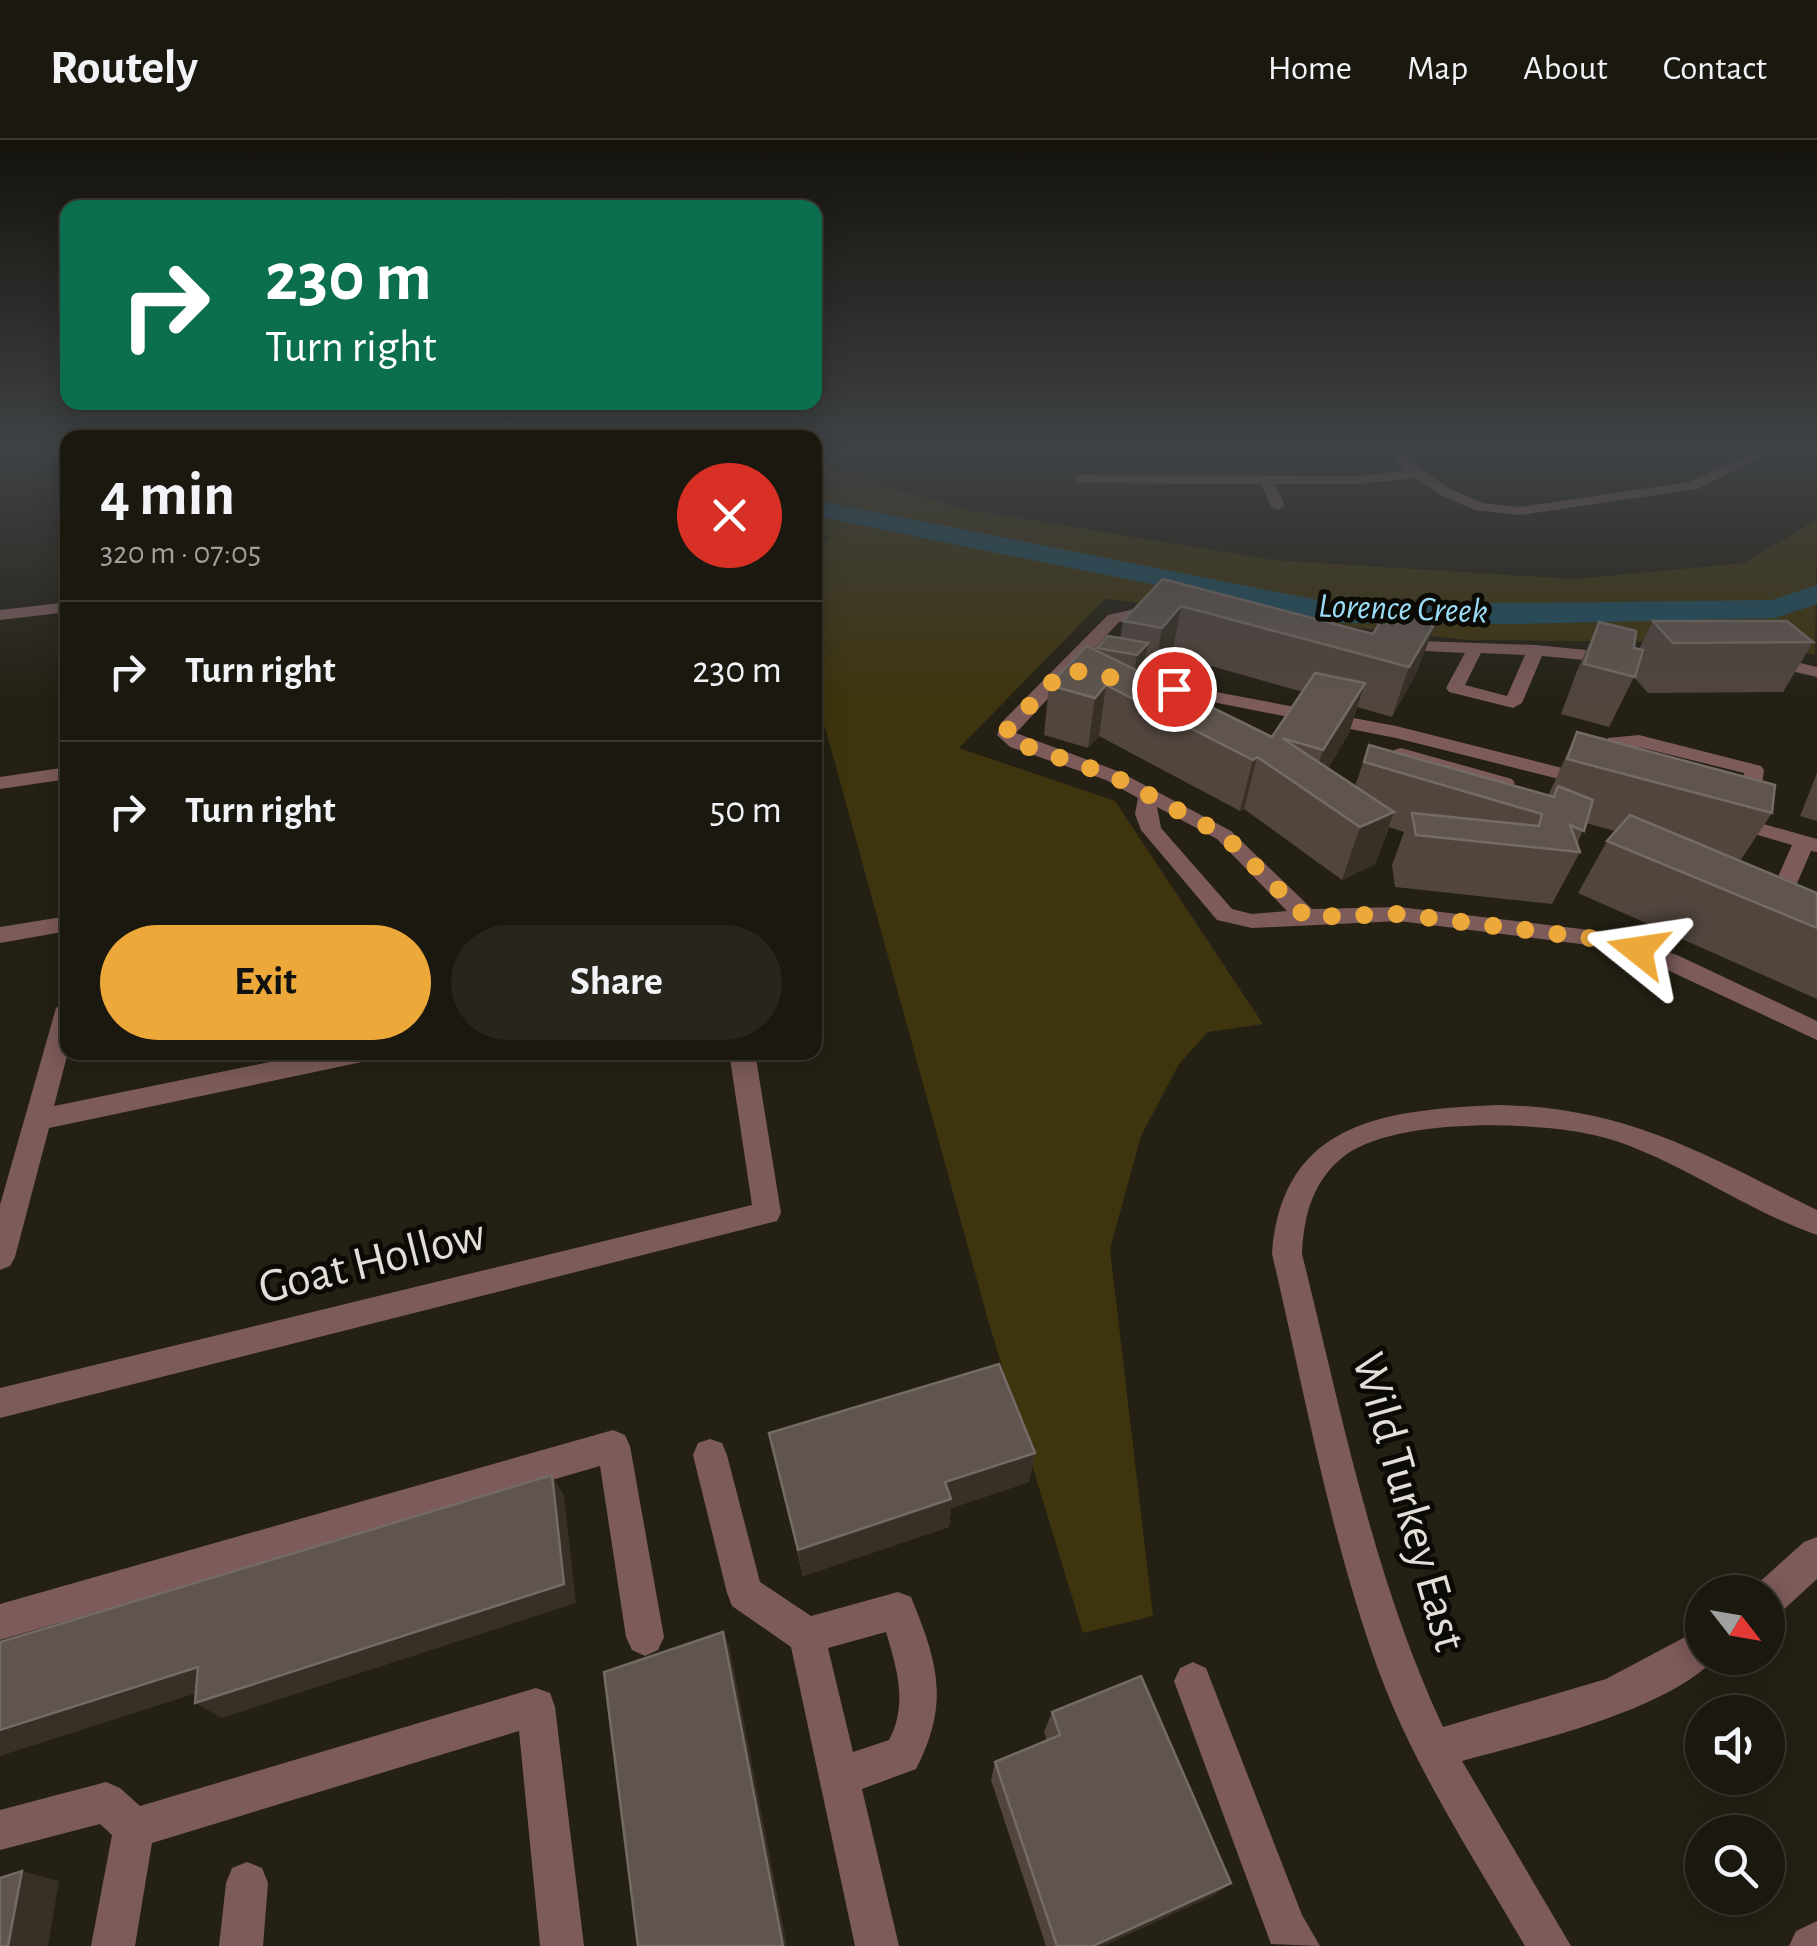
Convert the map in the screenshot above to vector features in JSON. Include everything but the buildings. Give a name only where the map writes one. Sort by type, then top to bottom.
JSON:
[{"type":"street","points":[[0,615],[60,608]]},
{"type":"street","points":[[1173,618],[1134,614],[1114,618],[1075,670],[1008,728],[1006,736],[1113,776],[1224,835],[1306,917]]},
{"type":"street","points":[[1364,643],[1632,658]]},
{"type":"street","points":[[1476,647],[1455,688],[1514,703],[1536,650]]},
{"type":"street","points":[[1749,659],[1817,672]]},
{"type":"street","points":[[1124,680],[1387,749],[1502,790],[1512,761]]},
{"type":"street","points":[[1387,749],[1512,761],[1614,777],[1614,742],[1639,741],[1754,770],[1740,801],[1746,825]]},
{"type":"street","points":[[0,784],[60,774]]},
{"type":"street","points":[[1150,795],[1145,814],[1151,830],[1225,914],[1252,922],[1399,914],[1606,940],[1669,961],[1817,1031]]},
{"type":"street","points":[[1706,814],[1811,844],[1778,904],[1780,913],[1817,934]]},
{"type":"street","points":[[0,935],[60,924]]},
{"type":"street","points":[[0,1256],[60,1036]]},
{"type":"street","points":[[36,1120],[328,1060]]},
{"type":"street","name":"Goat Hollow","points":[[0,1403],[768,1213],[743,1060]]},
{"type":"street","name":"Wild Turkey East","points":[[1549,1946],[1433,1749],[1367,1584],[1287,1254],[1288,1221],[1307,1177],[1345,1141],[1489,1113],[1537,1114],[1590,1122],[1624,1133],[1682,1156],[1817,1223]]},
{"type":"street","points":[[0,1622],[613,1446],[644,1638]]},
{"type":"street","points":[[710,1454],[745,1594],[807,1636],[878,1946]]},
{"type":"street","points":[[1785,1584],[1817,1555]]},
{"type":"street","points":[[807,1636],[898,1610],[920,1692],[920,1718],[902,1755],[838,1777]]},
{"type":"street","points":[[1433,1749],[1590,1704],[1674,1669],[1685,1660]]},
{"type":"street","points":[[1193,1681],[1286,1929],[1298,1946]]},
{"type":"street","points":[[134,1828],[536,1707],[562,1946]]},
{"type":"street","points":[[0,1830],[106,1802],[134,1828]]},
{"type":"street","points":[[113,1946],[134,1828]]},
{"type":"street","points":[[241,1946],[247,1883]]},
{"type":"shaded area","points":[[822,533],[1111,533],[1273,560],[1575,579],[1745,563],[1794,533],[1817,533],[1815,655],[1759,643],[1467,640],[1105,599],[959,748],[1115,801],[1263,1024],[1208,1032],[1179,1064],[1141,1136],[1110,1249],[1153,1616],[1083,1633],[988,1320],[822,726],[822,548],[829,536]]},
{"type":"waterway","name":"Lorence Creek","points":[[941,533],[1343,614],[1517,615],[1775,609],[1817,594]]},
{"type":"route","points":[[1174,689],[1065,669],[1008,728],[1006,736],[1113,776],[1224,835],[1306,917],[1399,914],[1606,940],[1638,950]]}]
